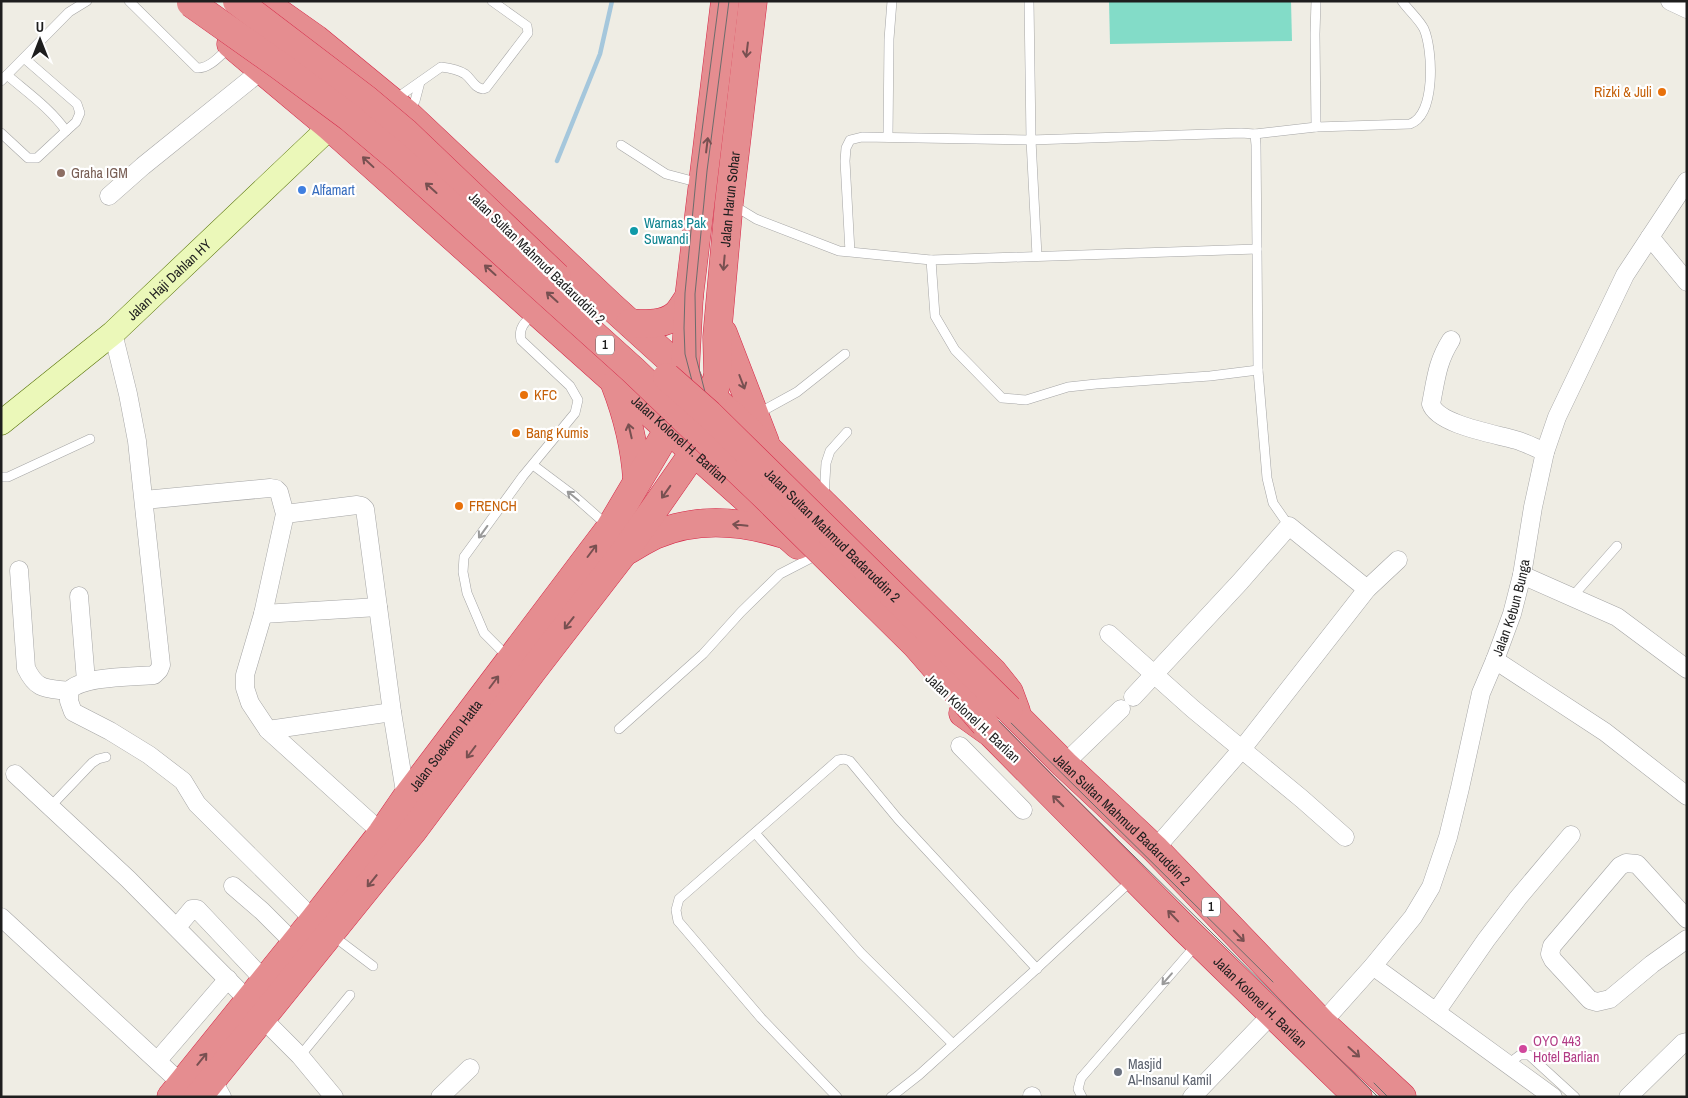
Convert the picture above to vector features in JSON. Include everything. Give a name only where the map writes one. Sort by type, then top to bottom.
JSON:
[{"type":"highway","name":"Jalan Sultan Mahmud Badaruddin 2","points":[[237,1],[359,94],[405,132],[619,336],[709,414],[1064,764],[1156,849],[1322,1024],[1402,1097]]},
{"type":"highway","name":"1","points":[[262,1],[316,39],[399,107],[620,314],[685,372]]},
{"type":"highway","name":"Jalan Harun Sohar","points":[[685,372],[689,298],[725,1]]},
{"type":"highway","name":"Jalan Harun Sohar","points":[[704,401],[718,374],[718,320],[729,203],[753,1]]},
{"type":"highway","name":"1","points":[[188,2],[200,17],[330,127],[579,348]]},
{"type":"highway","name":"Jalan Sultan Mahmud Badaruddin 2","points":[[188,2],[326,100],[400,160],[625,363],[764,494],[916,645],[994,735]]},
{"type":"highway","points":[[579,348],[589,346],[597,341],[609,322],[620,314],[643,324],[663,322],[676,315],[689,298]]},
{"type":"highway","points":[[718,320],[767,448]]},
{"type":"highway","name":"Jalan Kolonel H. Barlian","points":[[579,348],[614,382],[811,558],[957,707],[994,735],[1198,942],[1358,1097]]},
{"type":"highway","points":[[668,430],[683,411],[704,401],[691,387],[685,372]]},
{"type":"highway","name":"Jalan Soekarno Hatta","points":[[197,1091],[295,944],[322,926],[406,798],[610,528],[668,430],[685,372]]},
{"type":"highway","points":[[614,382],[628,424],[636,460],[637,480]]},
{"type":"highway","name":"1","points":[[704,401],[767,448],[993,672],[1009,692],[1014,713]]},
{"type":"highway","name":"Jalan Soekarno Hatta","points":[[258,1000],[322,926],[412,832],[625,551],[694,452],[704,401]]},
{"type":"highway","points":[[731,485],[731,474],[741,454],[750,448],[758,446],[767,448]]},
{"type":"highway","points":[[625,551],[654,535],[706,523],[747,525],[787,535]]},
{"type":"street","points":[[1670,1],[1687,9]]},
{"type":"street","points":[[109,196],[262,70]]},
{"type":"street","name":"Jalan Haji Dahlan HY","points":[[1,423],[113,332],[330,127]]},
{"type":"street","name":"Jalan Kebun Bunga","points":[[1322,1024],[1413,917],[1431,887],[1450,829],[1481,693],[1512,614],[1522,576],[1533,507],[1546,452],[1557,417],[1625,275],[1687,181]]},
{"type":"street","points":[[1650,237],[1687,282]]},
{"type":"street","points":[[113,332],[137,441],[161,665],[154,674],[86,681],[74,686],[69,691],[69,701],[73,712],[110,731],[149,755],[183,780],[197,804],[322,926]]},
{"type":"street","points":[[1451,340],[1442,353],[1438,365],[1431,404],[1433,410],[1440,416],[1471,428],[1517,440],[1546,452]]},
{"type":"street","points":[[144,500],[270,488],[276,489],[279,492],[285,514],[262,614],[245,675],[245,688],[250,703],[268,730],[382,833]]},
{"type":"street","points":[[285,514],[357,505],[366,509],[392,712],[406,798]]},
{"type":"street","points":[[1064,764],[1127,703],[1240,582],[1289,526],[1367,589]]},
{"type":"street","points":[[1156,849],[1242,749],[1367,589],[1398,560]]},
{"type":"street","points":[[19,570],[26,668],[32,681],[42,687],[69,691]]},
{"type":"street","points":[[1522,576],[1617,617],[1687,669]]},
{"type":"street","points":[[80,596],[86,681]]},
{"type":"street","points":[[262,614],[378,607]]},
{"type":"street","points":[[1109,634],[1193,709],[1345,837]]},
{"type":"street","points":[[1495,660],[1605,732],[1687,796]]},
{"type":"street","points":[[268,730],[392,712]]},
{"type":"street","points":[[982,768],[994,735]]},
{"type":"street","points":[[960,746],[1023,810]]},
{"type":"street","points":[[15,774],[128,878],[228,979],[258,1000]]},
{"type":"street","points":[[1436,1012],[1518,898],[1571,835]]},
{"type":"street","points":[[1687,918],[1637,864],[1626,863],[1620,866],[1572,922],[1552,946],[1550,954],[1553,960],[1590,1000],[1596,1002],[1610,999],[1687,938]]},
{"type":"street","points":[[233,886],[262,911],[295,944]]},
{"type":"street","points":[[182,920],[192,909],[197,910],[258,1000],[334,1097]]},
{"type":"street","points":[[1,917],[158,1060],[197,1091]]},
{"type":"street","points":[[1373,966],[1553,1097]]},
{"type":"street","points":[[158,1060],[228,979]]},
{"type":"street","points":[[1192,1097],[1273,1013]]},
{"type":"street","points":[[1628,1097],[1683,1043],[1687,1042]]},
{"type":"street","points":[[440,1097],[470,1068]]},
{"type":"lane","points":[[66,131],[47,109],[4,78],[69,12],[87,1]]},
{"type":"lane","points":[[129,1],[197,68],[204,68],[209,65],[232,45]]},
{"type":"lane","points":[[399,107],[420,82],[435,70],[441,68],[448,68],[465,74],[478,88],[486,88],[528,33],[527,26],[492,1]]},
{"type":"lane","points":[[888,137],[892,1]]},
{"type":"lane","points":[[1028,1],[1031,140],[1037,256]]},
{"type":"lane","points":[[1316,1],[1316,127]]},
{"type":"lane","points":[[850,252],[846,148],[850,140],[862,137],[1031,140],[1255,134],[1316,127],[1410,124],[1416,122],[1420,116],[1431,79],[1430,60],[1424,29],[1402,1]]},
{"type":"lane","points":[[1,133],[28,158],[38,158],[76,122],[80,113],[77,104],[24,58]]},
{"type":"lane","points":[[399,107],[415,102],[420,82]]},
{"type":"lane","points":[[1255,134],[1258,370],[1267,478],[1273,503],[1289,526]]},
{"type":"lane","points":[[621,145],[666,174],[702,184]]},
{"type":"lane","points":[[729,203],[756,219],[839,251],[931,260],[1257,249]]},
{"type":"lane","points":[[931,260],[935,316],[955,350],[1002,398],[1026,400],[1068,387],[1210,376],[1258,370]]},
{"type":"lane","points":[[511,660],[484,633],[467,593],[463,572],[464,557],[533,465],[575,413],[578,400],[570,386],[521,340],[519,332],[523,324],[537,311]]},
{"type":"lane","points":[[755,415],[797,392],[845,354]]},
{"type":"lane","points":[[824,505],[826,463],[830,452],[847,432]]},
{"type":"lane","points":[[1,477],[8,477],[90,439]]},
{"type":"lane","points":[[533,465],[573,495],[610,528]]},
{"type":"lane","points":[[1572,597],[1617,546]]},
{"type":"lane","points":[[618,729],[702,654],[780,574],[811,558]]},
{"type":"lane","points":[[50,806],[92,764],[98,759],[106,757]]},
{"type":"lane","points":[[838,1097],[761,1018],[678,920],[676,910],[680,899],[838,760],[850,761],[898,819],[1037,968]]},
{"type":"lane","points":[[755,833],[862,952],[953,1044]]},
{"type":"lane","points":[[891,1097],[1037,968],[1134,877]]},
{"type":"lane","points":[[322,926],[373,966]]},
{"type":"lane","points":[[1082,1097],[1078,1089],[1081,1078],[1198,942]]},
{"type":"lane","points":[[300,1056],[350,994]]},
{"type":"lane","points":[[1508,1064],[1520,1055],[1529,1055],[1575,1097]]},
{"type":"shaded area","points":[[1109,1],[1291,1],[1292,41],[1110,44]]},
{"type":"waterway","points":[[557,161],[600,54],[612,1]]},
{"type":"tram line","points":[[719,1],[697,169],[685,293],[684,328],[685,354],[697,400],[721,445],[740,467],[853,573],[1052,775],[1378,1097]]},
{"type":"tram line","points":[[729,1],[707,171],[695,294],[696,357],[706,396],[727,440],[822,535]]},
{"type":"tram line","points":[[1003,715],[1273,982]]},
{"type":"tram line","points":[[1374,1083],[1388,1097]]},
{"type":"place","name":"Rizki & Juli","points":[[1662,92]]},
{"type":"place","name":"Graha IGM","points":[[61,173]]},
{"type":"place","name":"Alfamart","points":[[302,190]]},
{"type":"place","name":"Warnas Pak Suwandi","points":[[634,231]]},
{"type":"place","name":"KFC","points":[[524,395]]},
{"type":"place","name":"Bang Kumis","points":[[516,433]]},
{"type":"place","name":"FRENCH","points":[[459,506]]},
{"type":"place","name":"OYO 443 Hotel Barlian","points":[[1523,1049]]},
{"type":"place","name":"Masjid Al-Insanul Kamil","points":[[1118,1072]]}]
